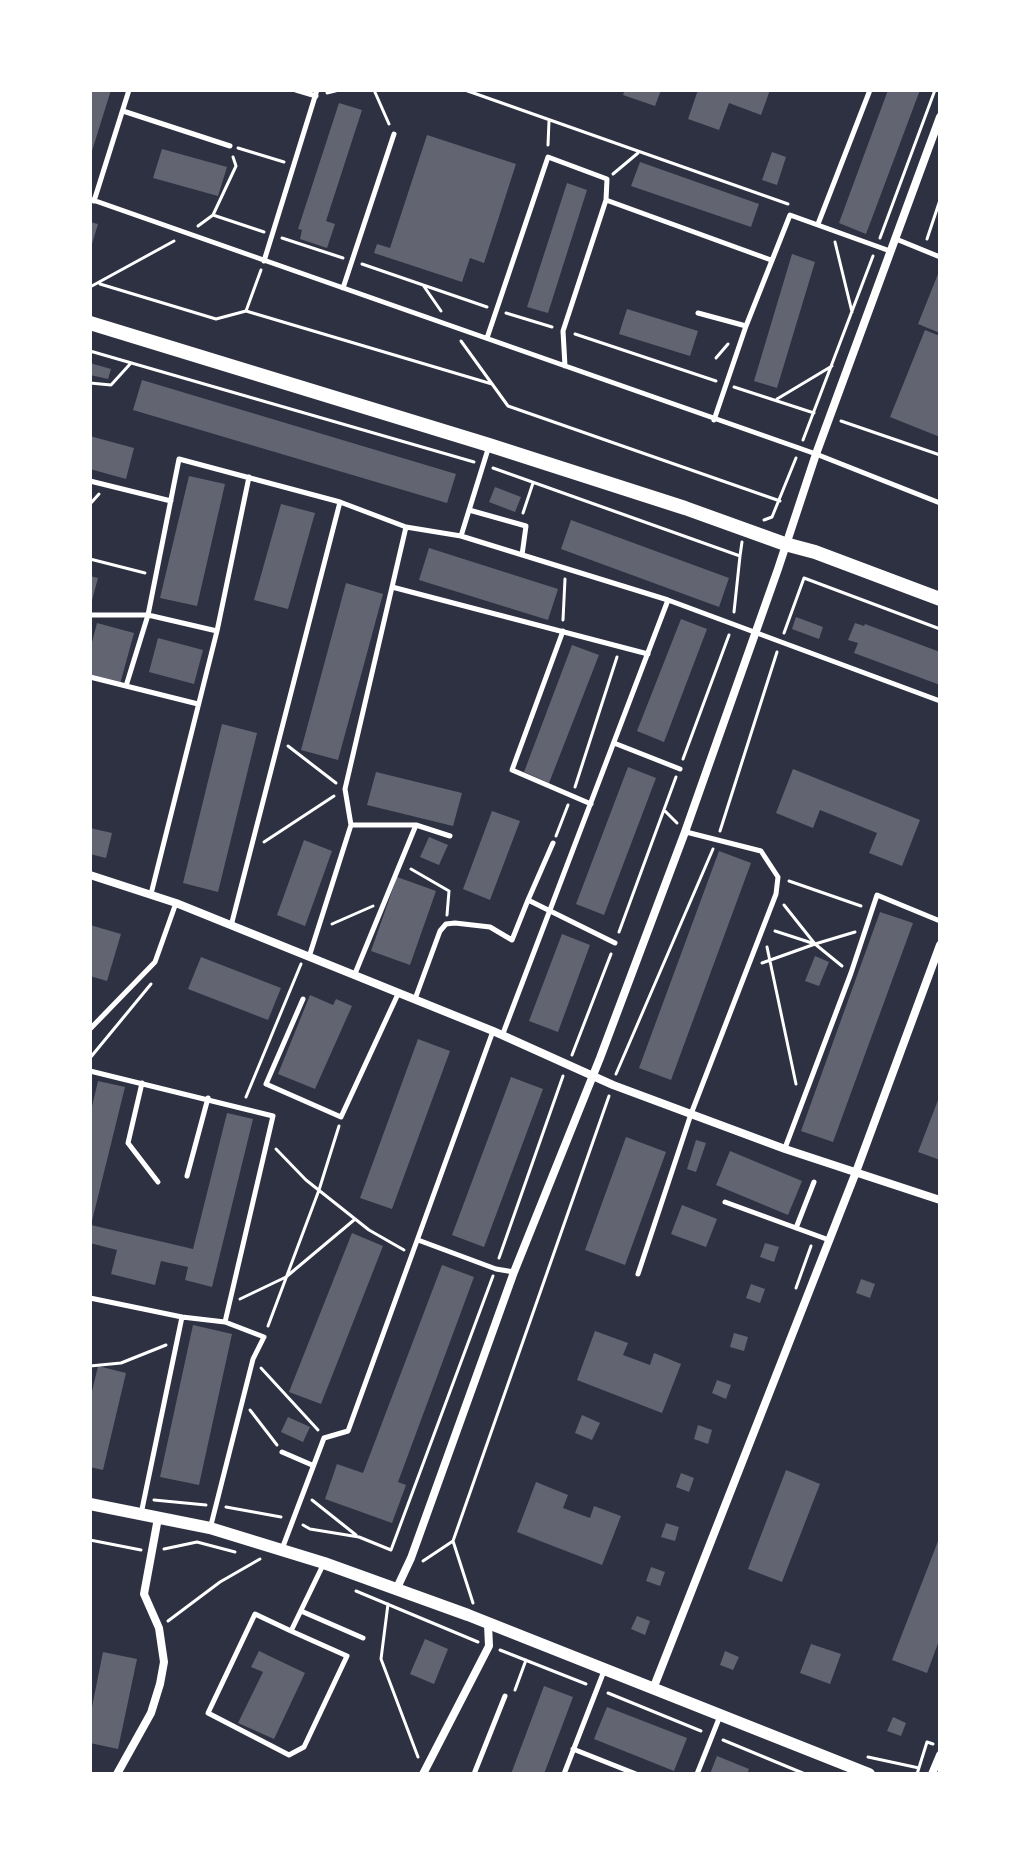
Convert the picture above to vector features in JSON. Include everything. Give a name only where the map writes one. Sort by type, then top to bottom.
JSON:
[{"type":"main road","points":[[90,323],[489,445],[815,552],[940,599]]},
{"type":"street","points":[[396,1590],[514,1272],[685,832],[816,454],[940,117]]},
{"type":"street","points":[[90,875],[176,903],[493,1031],[613,1085],[785,1149],[940,1200]]},
{"type":"street","points":[[653,1689],[856,1172],[940,945]]},
{"type":"street","points":[[90,1504],[210,1528],[324,1563],[468,1615],[869,1774]]},
{"type":"street","points":[[117,1774],[151,1713],[164,1662],[159,1628],[144,1594],[158,1518]]},
{"type":"street","points":[[424,1773],[489,1646],[488,1624]]},
{"type":"street","points":[[932,1774],[940,1755]]},
{"type":"lane","points":[[129,90],[92,200],[816,454],[940,503]]},
{"type":"lane","points":[[264,261],[316,93],[296,90]]},
{"type":"lane","points":[[818,224],[870,90]]},
{"type":"lane","points":[[123,111],[230,146]]},
{"type":"lane","points":[[343,288],[394,134]]},
{"type":"lane","points":[[487,338],[548,157],[607,179],[606,200],[563,331],[565,366]]},
{"type":"lane","points":[[606,200],[771,260]]},
{"type":"lane","points":[[714,420],[746,326],[790,215],[890,251]]},
{"type":"lane","points":[[895,239],[940,257]]},
{"type":"lane","points":[[698,313],[746,326]]},
{"type":"lane","points":[[461,536],[489,445]]},
{"type":"lane","points":[[126,686],[148,615],[179,459],[340,502],[406,527],[461,536],[668,600],[940,701]]},
{"type":"lane","points":[[151,894],[217,631],[249,477]]},
{"type":"lane","points":[[90,481],[171,501]]},
{"type":"lane","points":[[231,927],[340,502]]},
{"type":"lane","points":[[469,510],[526,526],[522,555]]},
{"type":"lane","points":[[306,958],[318,931],[351,825],[345,789],[406,527]]},
{"type":"lane","points":[[392,587],[648,654]]},
{"type":"lane","points":[[502,1036],[668,600]]},
{"type":"lane","points":[[90,615],[148,615],[217,631]]},
{"type":"lane","points":[[563,631],[512,770],[591,804]]},
{"type":"lane","points":[[90,677],[198,704]]},
{"type":"lane","points":[[614,743],[680,769]]},
{"type":"lane","points":[[351,825],[416,825],[450,836]]},
{"type":"lane","points":[[354,977],[416,825]]},
{"type":"lane","points":[[638,1274],[691,1114],[776,894],[778,877],[761,851],[685,832]]},
{"type":"lane","points":[[415,1001],[440,931],[446,924],[490,927],[512,940],[553,843]]},
{"type":"lane","points":[[785,1149],[877,895],[940,921]]},
{"type":"lane","points":[[528,900],[615,943]]},
{"type":"lane","points":[[90,1029],[155,962],[176,903]]},
{"type":"lane","points":[[303,999],[266,1084],[341,1117],[398,994]]},
{"type":"lane","points":[[282,1549],[324,1438],[348,1431],[493,1031]]},
{"type":"lane","points":[[90,1071],[273,1116],[225,1322]]},
{"type":"lane","points":[[142,1083],[128,1143],[158,1182]]},
{"type":"lane","points":[[187,1176],[208,1098]]},
{"type":"lane","points":[[796,1228],[814,1182]]},
{"type":"lane","points":[[725,1202],[829,1240]]},
{"type":"lane","points":[[418,1240],[496,1269],[514,1272]]},
{"type":"lane","points":[[90,1298],[182,1317],[225,1322],[264,1337],[253,1359],[210,1528]]},
{"type":"lane","points":[[141,1515],[182,1317]]},
{"type":"lane","points":[[282,1452],[312,1465]]},
{"type":"lane","points":[[291,1631],[324,1563]]},
{"type":"lane","points":[[301,1611],[363,1638]]},
{"type":"lane","points":[[255,1614],[291,1631],[347,1656],[304,1747],[289,1755],[208,1713],[255,1614]]},
{"type":"lane","points":[[564,1774],[604,1670]]},
{"type":"lane","points":[[474,1774],[505,1696]]},
{"type":"lane","points":[[697,1774],[720,1715]]},
{"type":"lane","points":[[573,1749],[636,1774]]},
{"type":"path","points":[[374,90],[394,134]]},
{"type":"path","points":[[465,90],[794,206]]},
{"type":"path","points":[[145,1499],[294,1519],[310,1529],[359,1537],[391,1550],[496,1269],[567,1064],[577,1046],[732,626],[744,528],[772,517],[780,501],[935,90]]},
{"type":"path","points":[[548,157],[549,120]]},
{"type":"path","points":[[230,146],[294,165]]},
{"type":"path","points":[[90,287],[189,233],[213,215],[236,166],[230,146]]},
{"type":"path","points":[[607,179],[638,153]]},
{"type":"path","points":[[923,250],[940,200]]},
{"type":"path","points":[[213,215],[814,413]]},
{"type":"path","points":[[832,230],[852,312]]},
{"type":"path","points":[[246,311],[264,261]]},
{"type":"path","points":[[98,283],[216,319],[246,311],[492,384]]},
{"type":"path","points":[[423,285],[508,406],[780,501]]},
{"type":"path","points":[[90,351],[483,465],[740,556]]},
{"type":"path","points":[[90,383],[111,385],[131,363]]},
{"type":"path","points":[[777,399],[832,366]]},
{"type":"path","points":[[861,426],[940,455]]},
{"type":"path","points":[[520,524],[533,483]]},
{"type":"path","points":[[90,559],[157,575]]},
{"type":"path","points":[[563,631],[566,569]]},
{"type":"path","points":[[461,1634],[473,1602],[453,1541],[613,1085],[717,841],[780,642],[804,578],[940,629]]},
{"type":"path","points":[[553,843],[572,796],[621,646]]},
{"type":"path","points":[[250,851],[345,789],[279,739]]},
{"type":"path","points":[[401,863],[449,891],[446,924]]},
{"type":"path","points":[[778,877],[873,911]]},
{"type":"path","points":[[776,894],[815,944],[851,973]]},
{"type":"path","points":[[318,931],[386,900]]},
{"type":"path","points":[[801,1103],[764,927],[815,944]]},
{"type":"path","points":[[748,967],[866,928]]},
{"type":"path","points":[[242,1107],[306,958]]},
{"type":"path","points":[[264,1337],[319,1190],[341,1117]]},
{"type":"path","points":[[267,1140],[319,1190],[355,1219],[413,1255]]},
{"type":"path","points":[[229,1304],[286,1277],[355,1219]]},
{"type":"path","points":[[90,1366],[121,1363],[177,1341]]},
{"type":"path","points":[[253,1359],[324,1438]]},
{"type":"path","points":[[242,1400],[282,1452]]},
{"type":"path","points":[[302,1493],[359,1537]]},
{"type":"path","points":[[90,1540],[151,1551]]},
{"type":"path","points":[[420,1562],[453,1541]]},
{"type":"path","points":[[159,1628],[220,1582],[260,1559]]},
{"type":"path","points":[[396,1590],[388,1604],[381,1659],[424,1773]]},
{"type":"path","points":[[489,1646],[805,1774]]},
{"type":"path","points":[[505,1696],[513,1698],[526,1660]]},
{"type":"path","points":[[917,1774],[927,1742],[940,1747]]},
{"type":"building","points":[[90,90],[111,90],[91,154],[90,154]]},
{"type":"building","points":[[625,90],[661,90],[655,106],[623,95]]},
{"type":"building","points":[[698,90],[770,90],[761,115],[729,103],[719,130],[688,119]]},
{"type":"building","points":[[888,90],[920,90],[866,234],[839,223]]},
{"type":"building","points":[[339,103],[362,110],[326,221],[335,224],[327,248],[300,239],[302,230],[298,229]]},
{"type":"building","points":[[427,135],[516,164],[484,263],[470,258],[462,282],[374,253],[377,244],[390,248]]},
{"type":"building","points":[[162,149],[227,167],[218,196],[153,178]]},
{"type":"building","points":[[772,152],[786,157],[777,185],[762,180]]},
{"type":"building","points":[[640,162],[759,204],[751,227],[631,186]]},
{"type":"building","points":[[567,183],[587,190],[548,313],[527,307]]},
{"type":"building","points":[[90,222],[98,224],[91,247],[90,247]]},
{"type":"building","points":[[792,254],[815,262],[777,388],[754,381]]},
{"type":"building","points":[[940,275],[940,333],[918,324]]},
{"type":"building","points":[[627,309],[698,331],[690,356],[619,334]]},
{"type":"building","points":[[925,330],[940,336],[940,437],[890,417]]},
{"type":"building","points":[[90,363],[111,369],[108,379],[90,375]]},
{"type":"building","points":[[142,380],[456,474],[447,503],[133,410]]},
{"type":"building","points":[[90,436],[134,448],[126,479],[90,469]]},
{"type":"building","points":[[189,476],[225,484],[197,606],[160,598]]},
{"type":"building","points":[[495,487],[521,497],[515,512],[489,502]]},
{"type":"building","points":[[281,504],[315,513],[288,609],[254,600]]},
{"type":"building","points":[[571,520],[729,578],[719,607],[561,549]]},
{"type":"building","points":[[429,548],[558,589],[548,620],[419,580]]},
{"type":"building","points":[[90,576],[98,578],[91,604],[90,604]]},
{"type":"building","points":[[346,583],[383,594],[338,760],[301,750]]},
{"type":"building","points":[[796,617],[823,627],[819,639],[792,629]]},
{"type":"building","points":[[681,619],[707,629],[664,742],[637,731]]},
{"type":"building","points":[[97,623],[134,633],[120,684],[90,675],[90,650]]},
{"type":"building","points":[[855,623],[940,652],[940,685],[854,653],[858,643],[848,640]]},
{"type":"building","points":[[158,638],[203,650],[194,684],[149,672]]},
{"type":"building","points":[[572,645],[599,655],[549,783],[524,772]]},
{"type":"building","points":[[222,724],[257,733],[218,892],[183,883]]},
{"type":"building","points":[[628,767],[656,778],[604,915],[576,904]]},
{"type":"building","points":[[793,769],[920,820],[902,866],[869,853],[877,833],[820,810],[813,828],[776,813]]},
{"type":"building","points":[[376,772],[462,793],[453,826],[367,805]]},
{"type":"building","points":[[492,811],[520,821],[490,900],[463,889]]},
{"type":"building","points":[[90,828],[112,833],[106,858],[90,854]]},
{"type":"building","points":[[429,837],[448,845],[439,865],[420,857]]},
{"type":"building","points":[[304,840],[332,851],[305,926],[277,915]]},
{"type":"building","points":[[719,851],[751,863],[671,1080],[639,1068]]},
{"type":"building","points":[[397,877],[436,891],[410,965],[371,951]]},
{"type":"building","points":[[880,912],[913,923],[833,1142],[801,1131]]},
{"type":"building","points":[[90,925],[121,934],[107,981],[90,976]]},
{"type":"building","points":[[562,934],[590,945],[558,1032],[529,1021]]},
{"type":"building","points":[[815,956],[829,962],[819,986],[805,981]]},
{"type":"building","points":[[201,957],[281,988],[268,1020],[188,989]]},
{"type":"building","points":[[310,995],[333,1005],[336,999],[352,1006],[315,1089],[278,1074]]},
{"type":"building","points":[[418,1039],[450,1051],[392,1209],[360,1198]]},
{"type":"building","points":[[511,1077],[543,1089],[484,1247],[452,1235]]},
{"type":"building","points":[[98,1081],[125,1087],[91,1225],[193,1249],[227,1113],[253,1119],[212,1287],[185,1280],[188,1267],[161,1261],[155,1285],[111,1274],[117,1250],[90,1243],[90,1115]]},
{"type":"building","points":[[940,1095],[940,1160],[918,1152]]},
{"type":"building","points":[[626,1137],[666,1152],[625,1265],[585,1250]]},
{"type":"building","points":[[696,1140],[706,1143],[696,1172],[687,1169]]},
{"type":"building","points":[[730,1151],[802,1181],[788,1215],[716,1185]]},
{"type":"building","points":[[682,1205],[717,1219],[706,1247],[671,1234]]},
{"type":"building","points":[[352,1233],[383,1246],[321,1404],[289,1392]]},
{"type":"building","points":[[765,1243],[779,1247],[774,1262],[760,1257]]},
{"type":"building","points":[[442,1265],[474,1277],[398,1482],[406,1485],[392,1523],[325,1499],[337,1464],[363,1473]]},
{"type":"building","points":[[861,1279],[875,1284],[870,1298],[856,1293]]},
{"type":"building","points":[[751,1284],[765,1289],[760,1303],[746,1298]]},
{"type":"building","points":[[193,1325],[232,1334],[199,1485],[160,1477]]},
{"type":"building","points":[[595,1331],[628,1343],[623,1355],[650,1365],[654,1353],[681,1364],[662,1413],[577,1380]]},
{"type":"building","points":[[734,1333],[748,1337],[744,1351],[730,1347]]},
{"type":"building","points":[[98,1366],[126,1373],[103,1470],[90,1467],[90,1400]]},
{"type":"building","points":[[717,1380],[731,1385],[726,1399],[712,1393]]},
{"type":"building","points":[[582,1415],[600,1423],[592,1440],[575,1433]]},
{"type":"building","points":[[288,1417],[310,1427],[303,1442],[281,1432]]},
{"type":"building","points":[[698,1425],[712,1430],[708,1444],[694,1439]]},
{"type":"building","points":[[786,1470],[820,1484],[782,1582],[748,1569]]},
{"type":"building","points":[[681,1473],[694,1478],[689,1492],[676,1487]]},
{"type":"building","points":[[536,1482],[568,1495],[563,1508],[590,1518],[594,1506],[621,1516],[602,1565],[517,1532]]},
{"type":"building","points":[[666,1523],[679,1527],[675,1541],[661,1537]]},
{"type":"building","points":[[940,1536],[940,1638],[927,1673],[892,1660]]},
{"type":"building","points":[[651,1567],[665,1572],[660,1586],[646,1581]]},
{"type":"building","points":[[637,1616],[650,1621],[645,1635],[631,1629]]},
{"type":"building","points":[[425,1639],[448,1649],[434,1684],[410,1674]]},
{"type":"building","points":[[811,1644],[841,1654],[830,1684],[800,1673]]},
{"type":"building","points":[[259,1651],[305,1673],[274,1739],[238,1723],[263,1672],[251,1667]]},
{"type":"building","points":[[725,1651],[739,1657],[733,1670],[720,1665]]},
{"type":"building","points":[[103,1652],[137,1659],[118,1749],[90,1743],[90,1717]]},
{"type":"building","points":[[544,1686],[573,1697],[544,1774],[511,1774]]},
{"type":"building","points":[[607,1707],[687,1738],[674,1771],[594,1739]]},
{"type":"building","points":[[893,1717],[906,1723],[901,1736],[887,1731]]},
{"type":"building","points":[[717,1756],[749,1769],[747,1774],[710,1774]]}]
